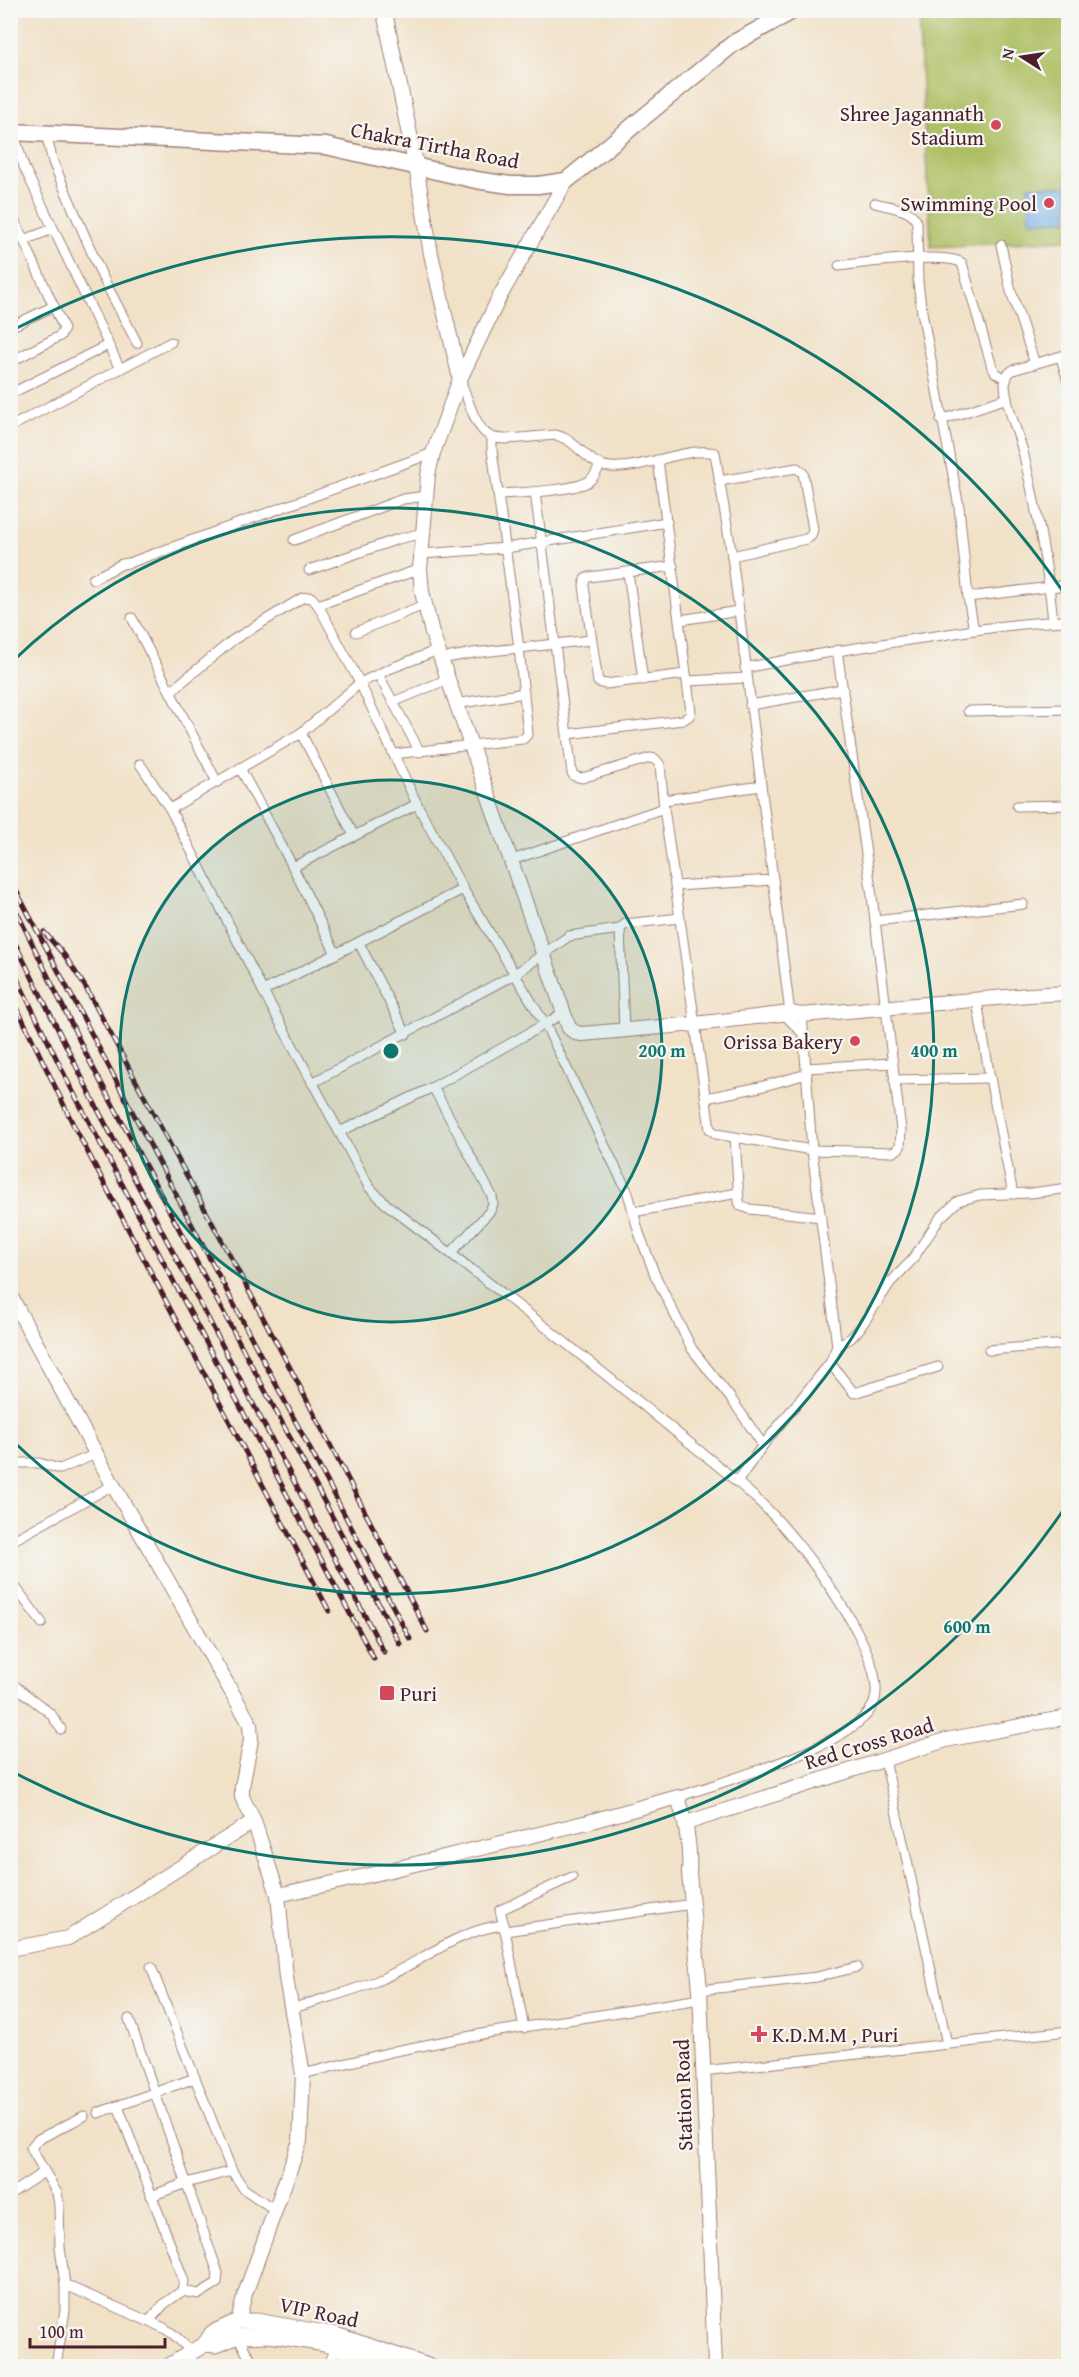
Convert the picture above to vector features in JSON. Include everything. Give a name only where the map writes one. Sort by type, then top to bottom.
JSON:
[{"type":"highway","points":[[566,181],[734,43],[794,10]]},
{"type":"highway","name":"Chakra Tirtha Road","points":[[11,128],[46,134],[326,146],[510,185],[538,185],[566,181]]},
{"type":"main road","points":[[384,10],[416,166],[431,254],[460,379]]},
{"type":"main road","points":[[566,181],[500,296],[460,379],[433,453],[426,496],[420,569],[424,605],[439,655],[569,1028],[576,1033],[624,1030],[792,1014],[1068,993]]},
{"type":"main road","points":[[10,1295],[113,1485],[250,1724],[251,1740],[242,1797],[254,1821],[278,1895],[286,1978],[303,2074],[300,2141],[242,2301],[238,2328]]},
{"type":"main road","name":"Red Cross Road","points":[[686,1823],[946,1740],[1068,1717]]},
{"type":"main road","points":[[278,1895],[566,1827],[678,1797]]},
{"type":"main road","name":"Station Road","points":[[678,1797],[686,1823],[691,1854],[689,1872],[702,1993],[707,2071],[715,2367]]},
{"type":"main road","points":[[10,1949],[68,1938],[254,1821]]},
{"type":"main road","points":[[691,1854],[697,1873],[702,1993]]},
{"type":"main road","points":[[707,2071],[723,2367]]},
{"type":"main road","name":"VIP Road","points":[[169,2367],[199,2348],[212,2334],[273,2322],[336,2334],[428,2367]]},
{"type":"main road","name":"VIP Road","points":[[238,2328],[336,2347],[394,2367]]},
{"type":"street","points":[[11,128],[24,167],[52,229],[120,369]]},
{"type":"street","points":[[46,134],[53,162],[102,276],[137,343]]},
{"type":"street","points":[[875,203],[909,213],[916,218],[917,260],[923,320],[959,507],[968,597],[975,630]]},
{"type":"street","points":[[10,210],[63,325],[63,333],[10,362]]},
{"type":"street","points":[[24,240],[52,229]]},
{"type":"street","points":[[1001,245],[1011,291],[1035,364]]},
{"type":"street","points":[[838,266],[952,259],[962,263],[992,367],[996,373],[1006,379]]},
{"type":"street","points":[[10,327],[54,306]]},
{"type":"street","points":[[10,427],[171,342]]},
{"type":"street","points":[[10,394],[108,345]]},
{"type":"street","points":[[1053,622],[1050,587],[1024,454],[1007,398],[1006,379],[1013,370],[1065,356],[1068,382]]},
{"type":"street","points":[[460,379],[475,422],[492,439],[562,436],[600,465],[624,468],[700,452],[715,453],[732,556],[792,1014],[804,1035],[812,1150],[837,1346],[830,1363],[763,1445],[737,1482]]},
{"type":"street","points":[[941,420],[1007,398]]},
{"type":"street","points":[[394,754],[527,738],[529,730],[492,439]]},
{"type":"street","points":[[93,579],[122,564],[129,564],[433,453]]},
{"type":"street","points":[[568,734],[687,719],[691,712],[658,460]]},
{"type":"street","points":[[499,494],[536,492],[582,484],[589,481],[600,465]]},
{"type":"street","points":[[719,481],[797,468],[802,474],[813,528],[811,536],[806,539],[732,556]]},
{"type":"street","points":[[536,492],[574,776],[582,778],[650,758],[655,759],[660,765],[710,1129],[716,1134],[812,1150],[898,1151],[901,1131],[875,921],[837,650]]},
{"type":"street","points":[[294,540],[403,499],[426,496]]},
{"type":"street","points":[[421,554],[506,548],[667,522]]},
{"type":"street","points":[[309,570],[398,539],[423,533]]},
{"type":"street","points":[[672,566],[585,579],[584,586],[597,682],[605,684],[687,678],[747,678]]},
{"type":"street","points":[[318,606],[420,569]]},
{"type":"street","points":[[628,572],[643,680]]},
{"type":"street","points":[[968,597],[1068,585]]},
{"type":"street","points":[[171,691],[233,639],[302,597],[311,597],[360,683],[417,804],[463,890],[545,1024],[628,1193],[655,1275],[692,1349],[732,1400],[763,1445]]},
{"type":"street","points":[[356,632],[424,605]]},
{"type":"street","points":[[680,621],[739,611]]},
{"type":"street","points":[[132,618],[216,782]]},
{"type":"street","points":[[746,668],[837,650],[950,633],[1068,621]]},
{"type":"street","points":[[170,809],[301,733],[360,683],[378,674],[439,655],[591,640]]},
{"type":"street","points":[[378,674],[420,752]]},
{"type":"street","points":[[393,702],[448,679]]},
{"type":"street","points":[[750,705],[843,689]]},
{"type":"street","points":[[456,704],[524,693]]},
{"type":"street","points":[[968,711],[1068,709]]},
{"type":"street","points":[[301,733],[354,836]]},
{"type":"street","points":[[140,764],[170,809],[263,991],[369,1187],[386,1204],[540,1321],[737,1482],[769,1511],[835,1595],[860,1637],[873,1667],[877,1687],[873,1706],[863,1719],[852,1728],[815,1749],[678,1797]]},
{"type":"street","points":[[240,768],[336,954]]},
{"type":"street","points":[[512,860],[664,804],[761,786]]},
{"type":"street","points":[[293,867],[417,804]]},
{"type":"street","points":[[1017,806],[1068,805]]},
{"type":"street","points":[[675,886],[773,880]]},
{"type":"street","points":[[263,991],[463,890]]},
{"type":"street","points":[[875,921],[1023,904]]},
{"type":"street","points":[[312,1083],[515,974],[568,936],[620,929],[625,924],[680,918]]},
{"type":"street","points":[[620,929],[624,1030]]},
{"type":"street","points":[[359,943],[406,1034]]},
{"type":"street","points":[[977,1001],[1014,1194]]},
{"type":"street","points":[[339,1132],[433,1087],[563,1013]]},
{"type":"street","points":[[792,1014],[804,1035]]},
{"type":"street","points":[[706,1098],[760,1087],[807,1071],[892,1063]]},
{"type":"street","points":[[894,1080],[990,1078]]},
{"type":"street","points":[[433,1087],[492,1196],[493,1204],[490,1211],[451,1252]]},
{"type":"street","points":[[735,1137],[739,1202],[745,1208],[821,1217]]},
{"type":"street","points":[[837,1346],[851,1338],[860,1328],[890,1283],[912,1260],[949,1208],[968,1197],[1068,1188]]},
{"type":"street","points":[[633,1212],[738,1192]]},
{"type":"street","points":[[989,1350],[1068,1344]]},
{"type":"street","points":[[830,1363],[854,1393],[938,1367]]},
{"type":"street","points":[[10,1463],[39,1463],[60,1469],[96,1454]]},
{"type":"street","points":[[10,1542],[113,1485]]},
{"type":"street","points":[[10,1580],[42,1623]]},
{"type":"street","points":[[10,1682],[51,1714],[61,1729]]},
{"type":"street","points":[[885,1760],[947,2044]]},
{"type":"street","points":[[524,2028],[500,1910],[572,1877]]},
{"type":"street","points":[[291,2008],[381,1979],[469,1933],[692,1904]]},
{"type":"street","points":[[151,1967],[232,2171],[244,2189],[275,2210]]},
{"type":"street","points":[[303,2074],[395,2051],[702,1993],[817,1977],[857,1967]]},
{"type":"street","points":[[129,2019],[218,2278],[217,2283],[199,2294],[182,2291]]},
{"type":"street","points":[[707,2071],[1068,2031]]},
{"type":"street","points":[[98,2113],[195,2078]]},
{"type":"street","points":[[118,2106],[183,2281],[182,2291],[165,2304],[150,2321]]},
{"type":"street","points":[[56,2367],[64,2310],[59,2205],[57,2193],[32,2153],[33,2144],[84,2116]]},
{"type":"street","points":[[151,2196],[186,2183],[232,2171]]},
{"type":"street","points":[[10,2193],[44,2172]]},
{"type":"street","points":[[64,2285],[150,2321],[199,2348]]},
{"type":"street","points":[[238,2328],[246,2352],[256,2367]]},
{"type":"street","points":[[327,2367],[336,2347]]},
{"type":"green space","name":"Shree Jagannath Stadium","points":[[918,11],[1068,11],[1068,240],[931,247]]},
{"type":"water","name":"Swimming Pool","points":[[1028,186],[1068,186],[1068,220],[1030,221]]},
{"type":"railway","points":[[10,879],[410,1639]]},
{"type":"railway","points":[[10,898],[89,1060],[400,1644]]},
{"type":"railway","points":[[44,932],[65,956],[86,988],[288,1364],[427,1631]]},
{"type":"railway","points":[[10,933],[96,1106],[384,1652]]},
{"type":"railway","points":[[10,964],[70,1086],[374,1659]]},
{"type":"railway","points":[[10,993],[74,1126],[329,1611]]},
{"type":"place","name":"Shree Jagannath Stadium","points":[[996,125]]},
{"type":"place","name":"Swimming Pool","points":[[1049,203]]},
{"type":"place","name":"Orissa Bakery","points":[[855,1041]]},
{"type":"place","name":"Puri","points":[[387,1693]]},
{"type":"place","name":"K.D.M.M , Puri","points":[[759,2034]]}]
